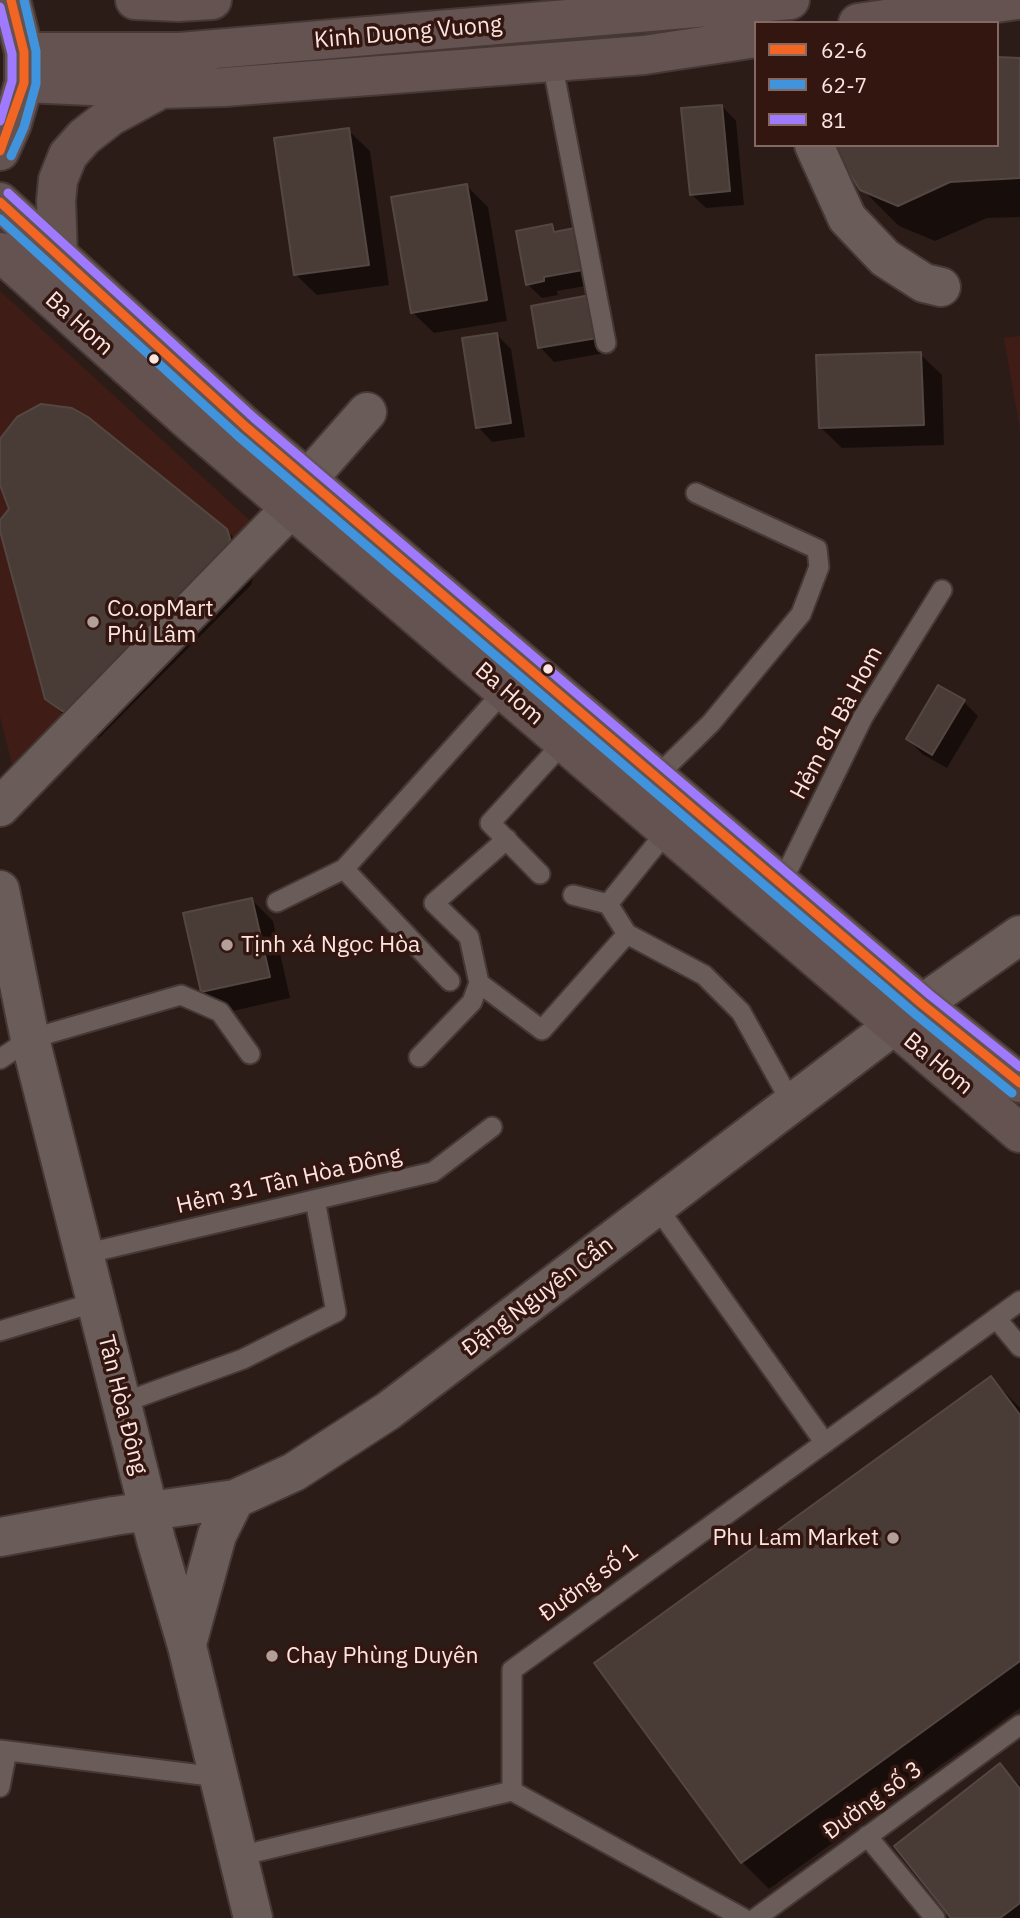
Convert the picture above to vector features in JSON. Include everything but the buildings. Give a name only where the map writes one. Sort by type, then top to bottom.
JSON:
[{"type":"main road","points":[[0,151],[24,68],[10,0]]},
{"type":"main road","points":[[135,0],[212,0]]},
{"type":"main road","name":"Kinh Duong Vuong","points":[[24,68],[180,52],[790,0]]},
{"type":"main road","points":[[872,21],[1017,0]]},
{"type":"main road","name":"Kinh Duong Vuong","points":[[24,68],[161,89],[645,55],[754,38]]},
{"type":"main road","points":[[58,256],[58,180],[68,155],[85,136],[111,116],[161,89]]},
{"type":"main road","points":[[0,202],[300,493],[656,777],[781,884],[908,1015],[1020,1083]]},
{"type":"main road","name":"Ba Hom","points":[[0,252],[188,420],[300,493],[505,691],[667,831],[908,1015],[1020,1133]]},
{"type":"street","points":[[815,147],[847,218],[885,258],[924,283],[941,287]]},
{"type":"street","points":[[0,807],[300,493],[367,412]]},
{"type":"street","name":"Tân Hòa Đông","points":[[0,890],[15,1049],[84,1254],[149,1510],[187,1646],[253,1918]]},
{"type":"street","name":"Đặng Nguyên Cẩn","points":[[0,1537],[149,1510],[235,1499],[295,1472],[388,1411],[908,1015],[1020,935]]},
{"type":"street","points":[[187,1646],[214,1546],[235,1499]]},
{"type":"lane","points":[[552,62],[606,343]]},
{"type":"lane","points":[[656,777],[711,723],[801,614],[819,567],[817,549],[696,493]]},
{"type":"lane","name":"Hẻm 81 Bà Hom","points":[[781,884],[863,717],[942,590]]},
{"type":"lane","points":[[277,902],[344,869],[505,691]]},
{"type":"lane","points":[[540,874],[490,823],[564,742]]},
{"type":"lane","points":[[608,904],[667,831]]},
{"type":"lane","points":[[419,1057],[472,1002],[480,983],[470,937],[434,903],[507,839]]},
{"type":"lane","points":[[344,869],[450,981]]},
{"type":"lane","points":[[573,895],[608,904],[627,934],[705,975],[741,1012],[792,1104]]},
{"type":"lane","points":[[480,983],[542,1030],[627,934]]},
{"type":"lane","points":[[15,1049],[181,995],[220,1012],[250,1054]]},
{"type":"lane","name":"Hẻm 31 Tân Hòa Đông","points":[[84,1254],[433,1172],[492,1127]]},
{"type":"lane","points":[[122,1403],[243,1359],[336,1312],[314,1200]]},
{"type":"lane","points":[[657,1207],[825,1443]]},
{"type":"lane","name":"Đường số 1","points":[[512,1791],[512,1670],[1020,1301]]},
{"type":"lane","points":[[0,1331],[96,1302]]},
{"type":"lane","points":[[996,1318],[1020,1347]]},
{"type":"lane","name":"Đường số 3","points":[[756,1918],[1020,1725]]},
{"type":"lane","points":[[0,1787],[4,1750],[218,1777]]},
{"type":"lane","points":[[239,1856],[512,1791],[743,1918]]},
{"type":"lane","points":[[867,1836],[935,1918]]},
{"type":"shaded area","name":"Co.opMart Phú Lâm","points":[[0,291],[259,529],[15,777],[0,716]]},
{"type":"shaded area","points":[[1020,336],[1020,430],[1004,338]]},
{"type":"transit line","name":"62-6","points":[[0,151],[24,83],[24,52],[11,0]]},
{"type":"transit line","name":"62-7","points":[[11,156],[24,127],[36,84],[36,51],[24,0]]},
{"type":"transit line","name":"81","points":[[0,7],[12,54],[12,81],[0,121]]},
{"type":"transit line","name":"81","points":[[8,193],[254,418],[930,995],[1020,1067]]},
{"type":"transit line","name":"62-6","points":[[0,202],[246,427],[922,1004],[1020,1083]]},
{"type":"transit line","name":"62-7","points":[[0,219],[238,436],[914,1013],[1012,1093]]},
{"type":"place","name":"Co.opMart Phú Lâm","points":[[93,622]]},
{"type":"place","name":"Tịnh xá Ngọc Hòa","points":[[227,945]]},
{"type":"place","name":"Phu Lam Market","points":[[893,1538]]},
{"type":"place","name":"Chay Phùng Duyên","points":[[272,1656]]}]
